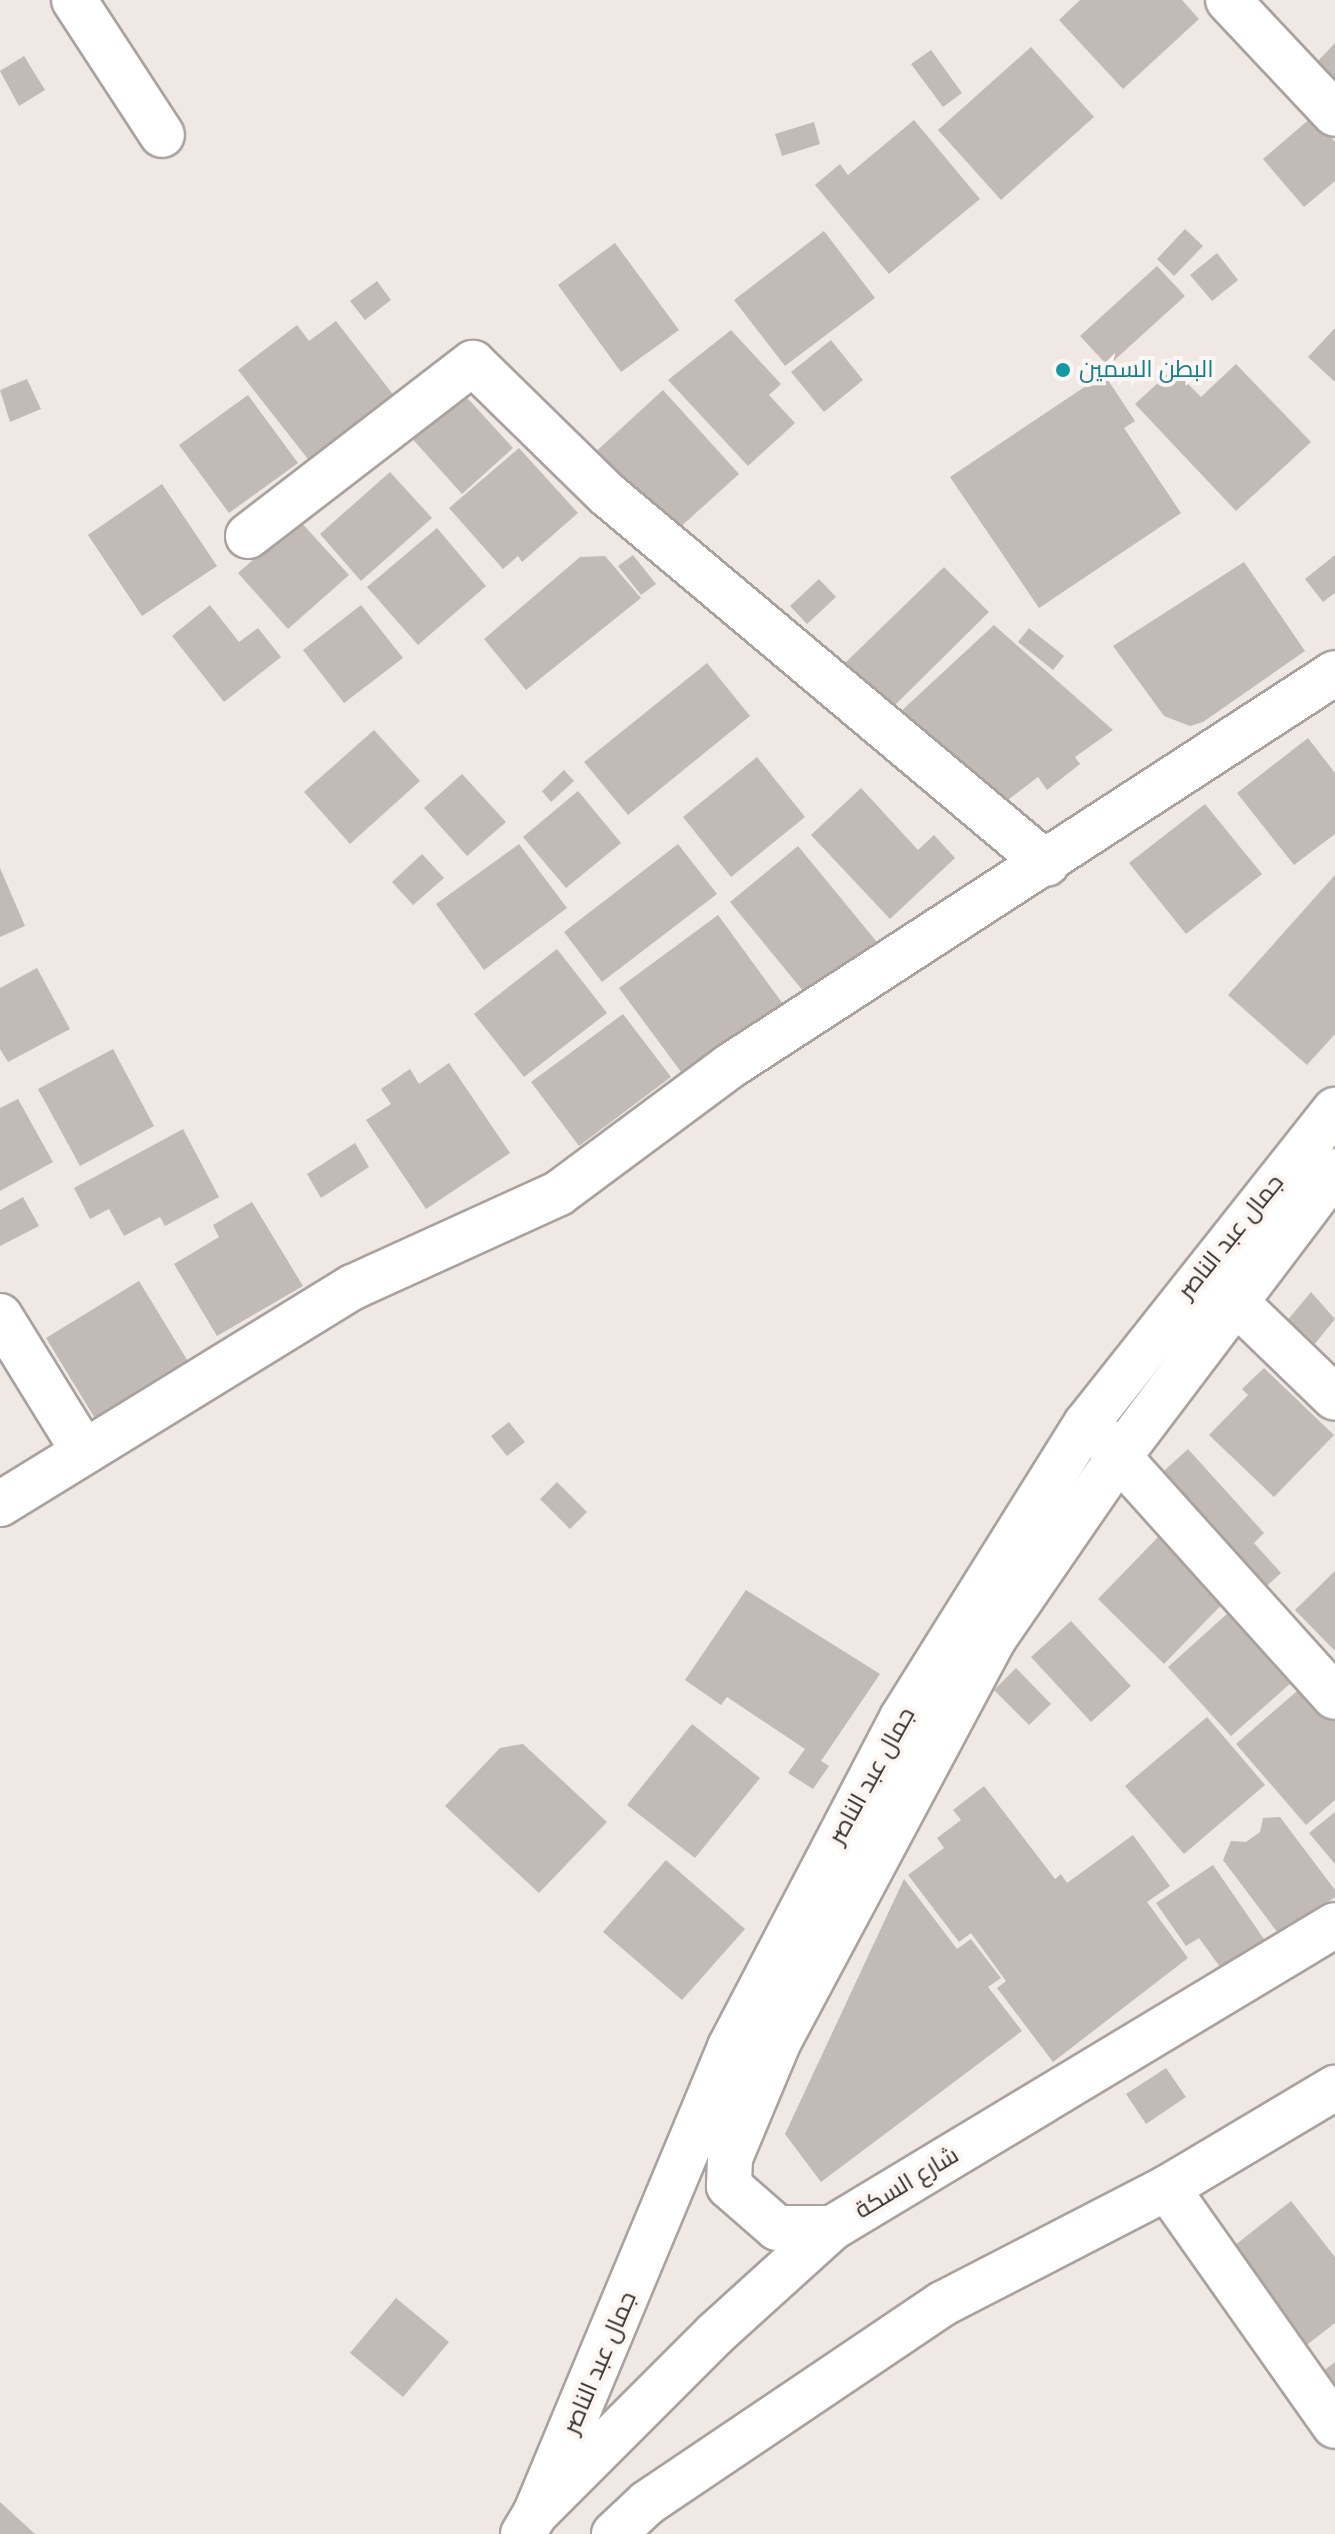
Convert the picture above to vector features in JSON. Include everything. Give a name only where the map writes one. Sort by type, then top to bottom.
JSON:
[{"type":"street","points":[[74,0],[162,135]]},
{"type":"street","points":[[1228,0],[1335,114]]},
{"type":"street","points":[[248,536],[473,363],[608,495],[1047,864]]},
{"type":"street","points":[[0,1504],[353,1287],[559,1193],[730,1066],[1047,864],[1335,673]]},
{"type":"street","name":"جمال عبد الناصر","points":[[523,2527],[730,2047],[783,1939],[902,1718],[1086,1424],[1203,1271],[1335,1110]]},
{"type":"street","name":"جمال عبد الناصر","points":[[832,2228],[777,2228],[729,2186],[730,2158],[778,2043],[993,1640],[1121,1454],[1238,1304],[1335,1171]]},
{"type":"street","points":[[1203,1271],[1335,1398]]},
{"type":"street","points":[[0,1316],[84,1452]]},
{"type":"street","points":[[1086,1424],[1121,1454],[1335,1697]]},
{"type":"street","name":"شارع السكة","points":[[523,2527],[715,2334],[832,2228],[1335,1925]]},
{"type":"street","points":[[614,2534],[647,2503],[942,2304],[1167,2188],[1335,2088]]},
{"type":"street","points":[[1167,2188],[1335,2426]]},
{"type":"building","points":[[1080,0],[1182,0],[1199,19],[1123,89],[1059,20]]},
{"type":"building","points":[[1335,43],[1335,79],[1317,62]]},
{"type":"building","points":[[1031,47],[1094,117],[1001,200],[938,130]]},
{"type":"building","points":[[931,50],[962,93],[943,107],[911,64]]},
{"type":"building","points":[[24,56],[45,90],[19,106],[0,71]]},
{"type":"building","points":[[1313,116],[1335,142],[1335,181],[1304,207],[1263,159]]},
{"type":"building","points":[[914,120],[980,199],[889,274],[815,185],[840,164],[848,175]]},
{"type":"building","points":[[814,122],[820,144],[782,156],[775,134]]},
{"type":"building","points":[[1185,229],[1203,246],[1174,276],[1157,259]]},
{"type":"building","points":[[824,231],[875,298],[785,366],[734,300]]},
{"type":"building","points":[[615,243],[679,330],[621,372],[558,285]]},
{"type":"building","points":[[1217,253],[1238,280],[1212,301],[1190,275]]},
{"type":"building","points":[[1157,266],[1185,296],[1108,366],[1080,336]]},
{"type":"building","points":[[377,281],[391,300],[365,320],[350,301]]},
{"type":"building","points":[[336,321],[395,397],[311,463],[238,370],[297,325],[309,341]]},
{"type":"building","points":[[1335,328],[1335,382],[1308,357]]},
{"type":"building","points":[[731,330],[781,384],[769,395],[795,423],[748,466],[668,380]]},
{"type":"building","points":[[831,340],[863,380],[824,412],[791,372]]},
{"type":"building","points":[[1236,364],[1311,442],[1236,511],[1135,404],[1173,369],[1201,397]]},
{"type":"building","points":[[1104,374],[1135,421],[1124,428],[1181,513],[1039,608],[950,477]]},
{"type":"building","points":[[27,379],[41,409],[10,422],[0,390]]},
{"type":"building","points":[[459,389],[513,448],[462,494],[408,434]]},
{"type":"building","points":[[663,390],[739,474],[666,540],[590,457]]},
{"type":"building","points":[[248,395],[298,463],[229,513],[179,445]]},
{"type":"building","points":[[519,448],[578,513],[522,562],[518,556],[503,569],[449,508]]},
{"type":"building","points":[[390,472],[432,518],[361,581],[320,534]]},
{"type":"building","points":[[162,484],[217,566],[142,616],[88,535]]},
{"type":"building","points":[[299,520],[349,575],[288,629],[238,573]]},
{"type":"building","points":[[437,528],[486,586],[418,645],[367,587]]},
{"type":"building","points":[[633,555],[656,584],[641,595],[618,566]]},
{"type":"building","points":[[1335,555],[1335,593],[1323,602],[1305,579]]},
{"type":"building","points":[[605,556],[641,598],[526,690],[484,639],[580,557]]},
{"type":"building","points":[[1244,562],[1305,651],[1203,722],[1190,726],[1164,716],[1113,646]]},
{"type":"building","points":[[944,567],[989,612],[890,710],[844,664]]},
{"type":"building","points":[[819,579],[836,597],[807,624],[790,606]]},
{"type":"building","points":[[210,605],[239,642],[258,628],[281,657],[224,702],[172,636]]},
{"type":"building","points":[[361,605],[403,658],[344,703],[303,650]]},
{"type":"building","points":[[994,625],[1113,730],[1075,757],[1080,764],[1047,790],[1038,777],[1004,803],[897,715]]},
{"type":"building","points":[[1029,628],[1064,656],[1053,670],[1018,642]]},
{"type":"building","points":[[707,663],[750,716],[628,815],[584,762]]},
{"type":"building","points":[[374,730],[420,781],[350,844],[304,792]]},
{"type":"building","points":[[1308,738],[1335,773],[1335,834],[1294,865],[1237,793]]},
{"type":"building","points":[[757,757],[805,817],[731,877],[683,817]]},
{"type":"building","points":[[564,770],[574,781],[551,802],[542,791]]},
{"type":"building","points":[[462,774],[506,822],[467,856],[424,808]]},
{"type":"building","points":[[861,788],[918,850],[934,835],[955,858],[890,919],[811,835]]},
{"type":"building","points":[[578,791],[621,843],[566,888],[523,837]]},
{"type":"building","points":[[1205,804],[1262,874],[1186,934],[1129,863]]},
{"type":"building","points":[[519,844],[567,908],[484,970],[436,904]]},
{"type":"building","points":[[678,844],[717,894],[602,982],[564,932]]},
{"type":"building","points":[[798,846],[881,947],[813,1003],[730,902]]},
{"type":"building","points":[[422,854],[444,878],[413,905],[392,882]]},
{"type":"building","points":[[0,868],[25,926],[0,937]]},
{"type":"building","points":[[1335,875],[1335,1034],[1307,1065],[1228,995]]},
{"type":"building","points":[[718,915],[783,1004],[684,1076],[619,988]]},
{"type":"building","points":[[557,949],[607,1013],[524,1077],[474,1014]]},
{"type":"building","points":[[37,968],[70,1029],[8,1062],[0,1049],[0,988]]},
{"type":"building","points":[[623,1014],[671,1077],[579,1146],[531,1082]]},
{"type":"building","points":[[113,1049],[154,1126],[80,1166],[38,1089]]},
{"type":"building","points":[[449,1063],[510,1153],[426,1209],[366,1120],[391,1104],[381,1089],[410,1069],[419,1084]]},
{"type":"building","points":[[18,1099],[53,1162],[0,1191],[0,1108]]},
{"type":"building","points":[[183,1129],[219,1197],[165,1226],[160,1217],[124,1236],[109,1209],[90,1219],[74,1188]]},
{"type":"building","points":[[355,1143],[369,1167],[321,1198],[307,1174]]},
{"type":"building","points":[[23,1197],[39,1226],[0,1246],[0,1210]]},
{"type":"building","points":[[252,1202],[303,1286],[217,1336],[174,1264],[219,1237],[213,1225]]},
{"type":"building","points":[[139,1281],[192,1368],[99,1425],[46,1338]]},
{"type":"building","points":[[1311,1292],[1335,1319],[1309,1351],[1281,1328]]},
{"type":"building","points":[[1264,1368],[1334,1435],[1274,1497],[1209,1435],[1248,1395],[1242,1389]]},
{"type":"building","points":[[509,1422],[525,1442],[507,1456],[491,1436]]},
{"type":"building","points":[[1188,1449],[1264,1533],[1254,1543],[1281,1573],[1259,1593],[1155,1479]]},
{"type":"building","points":[[557,1482],[587,1512],[570,1529],[540,1499]]},
{"type":"building","points":[[1163,1532],[1230,1596],[1164,1664],[1098,1599]]},
{"type":"building","points":[[1335,1571],[1335,1651],[1295,1610]]},
{"type":"building","points":[[746,1590],[880,1674],[821,1761],[829,1766],[813,1789],[788,1773],[805,1749],[727,1697],[721,1705],[685,1680]]},
{"type":"building","points":[[1238,1604],[1301,1674],[1231,1736],[1168,1667]]},
{"type":"building","points":[[1071,1621],[1131,1686],[1091,1722],[1031,1657]]},
{"type":"building","points":[[1016,1668],[1051,1704],[1029,1725],[994,1690]]},
{"type":"building","points":[[1311,1679],[1335,1706],[1335,1800],[1306,1825],[1236,1744]]},
{"type":"building","points":[[1207,1717],[1265,1785],[1184,1854],[1125,1786]]},
{"type":"building","points":[[692,1724],[760,1778],[695,1858],[627,1805]]},
{"type":"building","points":[[523,1744],[607,1822],[539,1893],[445,1806],[500,1748]]},
{"type":"building","points":[[984,1786],[1055,1879],[1061,1874],[1067,1883],[1133,1835],[1170,1886],[1147,1902],[1188,1958],[1053,2062],[997,1988],[1006,1981],[971,1933],[959,1942],[908,1875],[944,1848],[937,1838],[961,1820],[953,1810]]},
{"type":"building","points":[[1335,1812],[1335,1864],[1309,1833]]},
{"type":"building","points":[[1280,1817],[1335,1890],[1335,1897],[1281,1937],[1223,1860],[1231,1841],[1246,1842],[1260,1832],[1263,1818]]},
{"type":"building","points":[[666,1860],[745,1929],[682,2000],[603,1932]]},
{"type":"building","points":[[1213,1865],[1266,1942],[1223,1971],[1199,1938],[1186,1946],[1156,1903]]},
{"type":"building","points":[[904,1879],[957,1949],[971,1939],[1001,1978],[988,1987],[1022,2031],[821,2182],[785,2134]]},
{"type":"building","points":[[1166,2068],[1186,2097],[1146,2124],[1126,2094]]},
{"type":"building","points":[[1291,2201],[1335,2257],[1335,2323],[1291,2357],[1215,2261]]},
{"type":"building","points":[[396,2298],[449,2342],[403,2397],[350,2353]]},
{"type":"building","points":[[1335,2362],[1335,2398],[1317,2376]]},
{"type":"building","points":[[0,2502],[35,2534],[0,2534]]},
{"type":"place","name":"البطن السمين","points":[[1063,370]]}]
